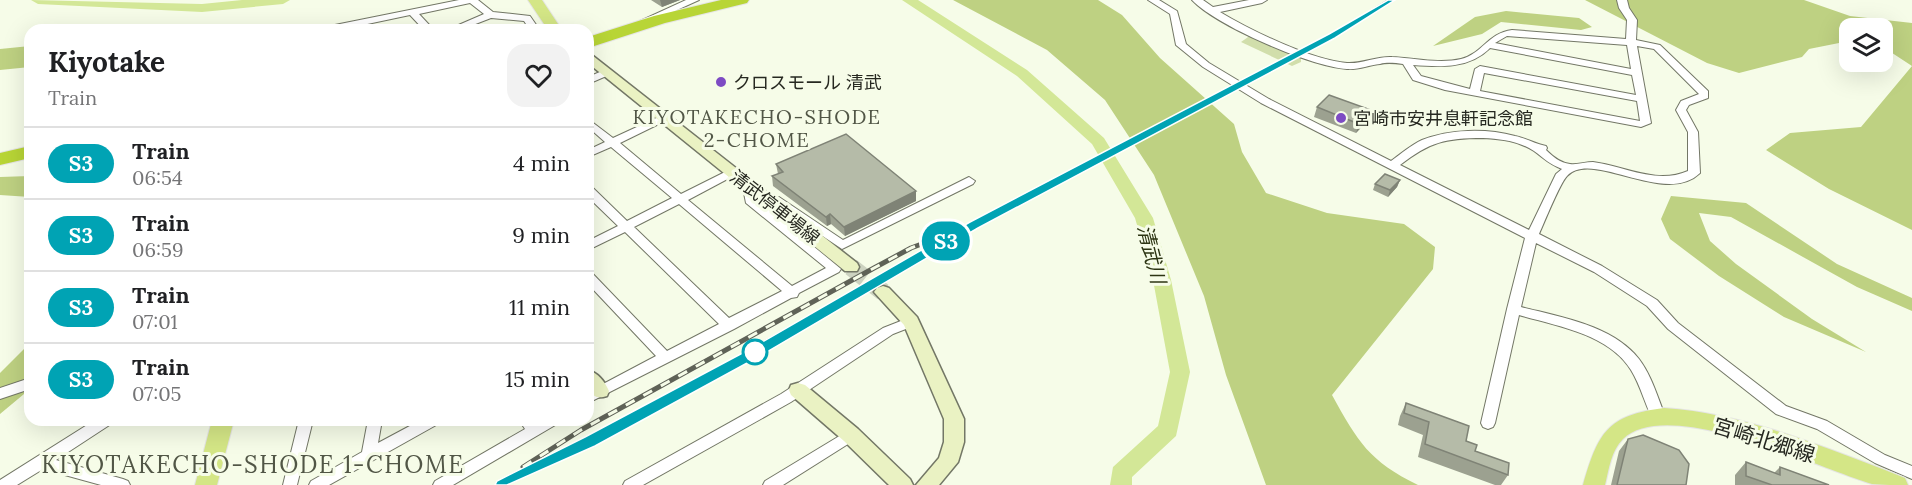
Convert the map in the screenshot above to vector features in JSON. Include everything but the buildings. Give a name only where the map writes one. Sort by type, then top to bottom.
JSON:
[{"type":"highway","points":[[594,41],[698,3],[738,1]]},
{"type":"highway","points":[[0,159],[24,153]]},
{"type":"main road","points":[[535,0],[550,24]]},
{"type":"main road","name":"清武停車場線","points":[[594,61],[749,188],[851,267]]},
{"type":"main road","points":[[883,292],[911,322],[954,418],[954,442],[948,462],[926,485]]},
{"type":"main road","points":[[798,390],[851,435],[903,485]]},
{"type":"main road","name":"宮崎北郷線","points":[[1594,485],[1606,443],[1620,429],[1640,420],[1659,418],[1700,420],[1740,429],[1897,485]]},
{"type":"main road","points":[[206,485],[221,426]]},
{"type":"street","points":[[368,24],[472,0],[490,15]]},
{"type":"street","points":[[1152,0],[1174,13],[1181,45],[1206,64],[1265,101],[1531,238],[1598,269],[1642,295],[1672,326],[1781,410],[1822,425],[1880,459],[1912,473]]},
{"type":"street","points":[[1197,0],[1209,11],[1293,48],[1345,65],[1390,60],[1442,64],[1466,60],[1476,57],[1502,32],[1631,42],[1662,49],[1705,93],[1704,96],[1685,103],[1680,114],[1693,132],[1694,173],[1685,179],[1658,180],[1596,166],[1570,168],[1551,161],[1540,148],[1501,137],[1467,133],[1426,143],[1392,165]]},
{"type":"street","points":[[1209,11],[1262,0]]},
{"type":"street","points":[[1407,63],[1417,78],[1474,93],[1641,124],[1646,123],[1631,42],[1632,20],[1622,0]]},
{"type":"street","points":[[413,13],[423,24]]},
{"type":"street","points":[[467,24],[490,15],[528,18],[531,24]]},
{"type":"street","points":[[1489,45],[1636,73]]},
{"type":"street","points":[[1474,93],[1479,69],[1642,99]]},
{"type":"street","points":[[594,78],[608,72]]},
{"type":"street","points":[[594,151],[665,117]]},
{"type":"street","points":[[594,127],[793,294]]},
{"type":"street","points":[[1488,423],[1531,238],[1562,174],[1570,168]]},
{"type":"street","points":[[594,243],[731,173]]},
{"type":"street","points":[[594,388],[666,358],[793,294],[835,269],[750,200],[749,188],[767,195],[842,245],[969,181]]},
{"type":"street","points":[[594,196],[729,326]]},
{"type":"street","points":[[594,282],[666,358]]},
{"type":"street","points":[[1513,309],[1598,336],[1622,349],[1636,365],[1659,418]]},
{"type":"street","points":[[630,485],[798,390],[888,331],[911,322]]},
{"type":"street","points":[[0,394],[24,385]]},
{"type":"street","points":[[5,485],[97,426]]},
{"type":"street","points":[[290,485],[305,426]]},
{"type":"street","points":[[369,455],[374,426]]},
{"type":"street","points":[[316,485],[422,426]]},
{"type":"street","points":[[440,485],[528,426]]},
{"type":"street","points":[[770,485],[851,435]]},
{"type":"street","points":[[41,462],[123,485]]},
{"type":"green space","points":[[953,0],[1098,0],[1122,15],[1160,58],[1234,124],[1242,152],[1266,193],[1327,213],[1404,224],[1435,247],[1433,269],[1332,395],[1366,449],[1401,476],[1418,485],[1266,485],[1226,375],[1204,296],[1154,175],[1105,100],[1047,50]]},
{"type":"green space","points":[[1585,0],[1804,0],[1850,16],[1868,18],[1839,18],[1839,43],[1809,49],[1802,57],[1739,73],[1707,63]]},
{"type":"green space","points":[[1506,11],[1579,18],[1592,27],[1581,30],[1501,22],[1482,34],[1433,46],[1475,17]]},
{"type":"green space","points":[[1893,21],[1912,23],[1912,66],[1893,54]]},
{"type":"green space","points":[[1251,35],[1301,57],[1301,62],[1292,66],[1241,42]]},
{"type":"green space","points":[[24,47],[24,68],[0,70],[0,49]]},
{"type":"green space","points":[[1912,66],[1912,230],[1829,189],[1766,150],[1790,133],[1861,127]]},
{"type":"green space","points":[[24,176],[24,197],[0,195],[0,177]]},
{"type":"green space","points":[[1671,196],[1746,203],[1837,264],[1912,298],[1912,311],[1857,287],[1731,217],[1699,213],[1710,241],[1736,264],[1812,319],[1866,352],[1784,317],[1719,276],[1670,239],[1661,219]]},
{"type":"green space","points":[[24,349],[24,394],[0,414],[0,373]]},
{"type":"waterway","name":"清武川","points":[[38,0],[202,8],[283,0]]},
{"type":"waterway","name":"清武川","points":[[909,0],[1022,73],[1098,141],[1123,179],[1144,218],[1162,280],[1180,372],[1168,430],[1121,474],[1121,485]]},
{"type":"tunnel","points":[[851,267],[883,292]]},
{"type":"railway","points":[[1332,36],[1391,0]]},
{"type":"railway","points":[[996,213],[1169,120]]},
{"type":"railway","points":[[502,485],[680,391],[999,211]]},
{"type":"railway","points":[[594,423],[911,248],[940,237]]},
{"type":"railway","points":[[523,467],[588,426]]},
{"type":"train","name":"S3","points":[[502,485],[590,441],[755,352],[974,225],[1242,81],[1332,36],[1391,0]]},
{"type":"place","name":"クロスモール 清武","points":[[721,82]]},
{"type":"place","name":"宮崎市安井息軒記念館","points":[[1341,118]]},
{"type":"district","name":"KIYOTAKECHO-SHODE 2-CHOME","points":[[757,128]]},
{"type":"district","name":"KIYOTAKECHO-SHODE 1-CHOME","points":[[253,464]]}]
